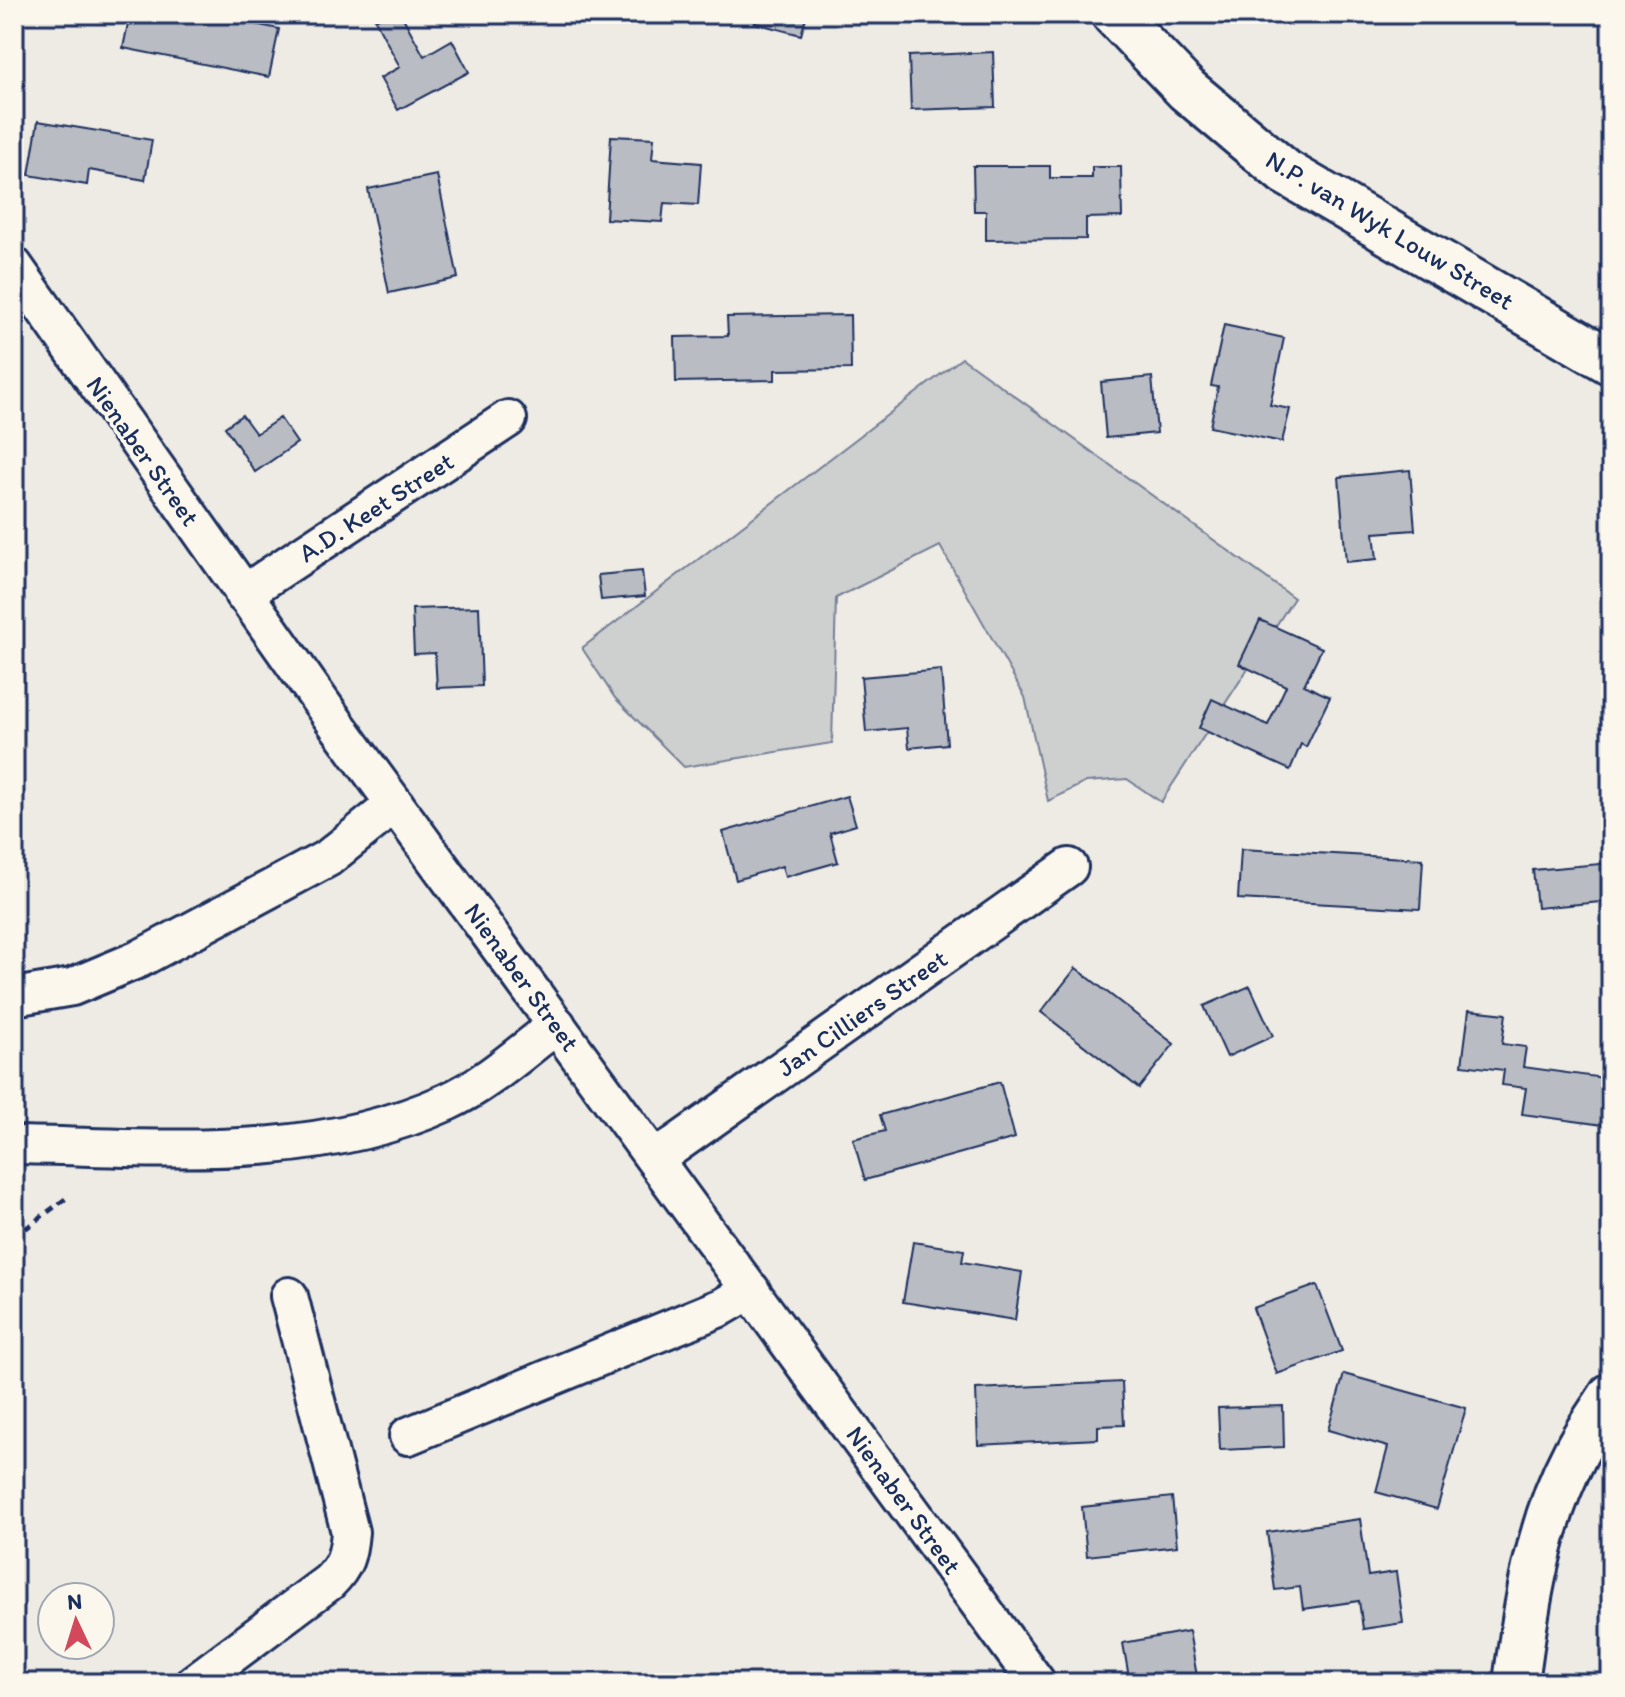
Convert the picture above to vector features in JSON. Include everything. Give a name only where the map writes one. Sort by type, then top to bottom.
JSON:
[{"type":"street","name":"N.P. van Wyk Louw Street","points":[[1114,14],[1187,90],[1285,172],[1611,362]]},
{"type":"street","name":"Nienaber Street","points":[[14,266],[243,594],[1037,1683]]},
{"type":"street","name":"A.D. Keet Street","points":[[243,594],[508,419]]},
{"type":"street","points":[[14,997],[72,987],[139,959],[328,858],[395,804]]},
{"type":"street","name":"Jan Cilliers Street","points":[[655,1159],[1069,867]]},
{"type":"street","points":[[14,1145],[213,1151],[287,1143],[387,1124],[449,1101],[557,1025]]},
{"type":"street","points":[[408,1436],[722,1307],[751,1290]]},
{"type":"street","points":[[194,1683],[329,1582],[345,1566],[349,1551],[350,1532],[289,1296]]},
{"type":"street","points":[[1516,1683],[1524,1624],[1545,1530],[1574,1455],[1611,1396]]},
{"type":"path","points":[[14,1237],[68,1197]]},
{"type":"shaded area","points":[[962,358],[1294,598],[1161,802],[1127,779],[1086,782],[1048,801],[1025,697],[940,546],[836,598],[832,743],[684,767],[615,698],[582,648]]},
{"type":"building","points":[[130,14],[206,14],[279,29],[269,77],[123,48]]},
{"type":"building","points":[[386,14],[401,14],[424,56],[452,40],[469,72],[398,110],[380,78],[400,67],[375,20]]},
{"type":"building","points":[[758,14],[807,14],[801,35],[755,23]]},
{"type":"building","points":[[993,52],[995,107],[911,110],[909,56]]},
{"type":"building","points":[[38,121],[152,140],[145,180],[89,170],[87,185],[29,175]]},
{"type":"building","points":[[611,136],[654,138],[652,159],[701,163],[698,205],[664,203],[662,222],[606,219]]},
{"type":"building","points":[[973,166],[1050,166],[1050,178],[1092,178],[1092,167],[1121,167],[1122,217],[1086,218],[1086,239],[986,240],[986,211],[974,211]]},
{"type":"building","points":[[437,175],[458,278],[389,293],[368,189]]},
{"type":"building","points":[[850,315],[851,369],[775,370],[775,380],[676,382],[675,337],[728,336],[727,317]]},
{"type":"building","points":[[1224,325],[1284,338],[1270,405],[1290,409],[1282,442],[1210,427],[1218,387],[1211,386]]},
{"type":"building","points":[[1152,377],[1157,433],[1106,438],[1101,382]]},
{"type":"building","points":[[242,415],[256,434],[280,418],[297,443],[255,472],[225,427]]},
{"type":"building","points":[[1410,470],[1415,530],[1374,533],[1377,559],[1346,562],[1339,477]]},
{"type":"building","points":[[642,571],[645,596],[601,600],[598,575]]},
{"type":"building","points":[[479,607],[482,686],[437,688],[435,653],[414,654],[412,609]]},
{"type":"building","points":[[1260,620],[1322,648],[1304,685],[1330,697],[1306,747],[1301,744],[1290,770],[1199,728],[1212,699],[1268,725],[1286,686],[1239,664]]},
{"type":"building","points":[[941,670],[947,744],[909,748],[907,728],[866,732],[861,677]]},
{"type":"building","points":[[847,796],[856,825],[830,833],[838,862],[785,877],[782,866],[736,880],[723,832]]},
{"type":"building","points":[[1241,849],[1423,859],[1420,909],[1238,899]]},
{"type":"building","points":[[1611,863],[1611,901],[1537,908],[1533,870]]},
{"type":"building","points":[[1076,968],[1174,1044],[1139,1088],[1041,1012]]},
{"type":"building","points":[[1250,986],[1273,1036],[1227,1057],[1204,1006]]},
{"type":"building","points":[[1469,1010],[1506,1014],[1502,1044],[1526,1047],[1523,1067],[1611,1079],[1611,1126],[1522,1114],[1526,1088],[1502,1085],[1504,1070],[1462,1065]]},
{"type":"building","points":[[1000,1082],[1015,1138],[865,1180],[853,1139],[885,1131],[880,1115]]},
{"type":"building","points":[[913,1242],[964,1250],[962,1262],[1022,1272],[1015,1320],[903,1302]]},
{"type":"building","points":[[1317,1285],[1342,1351],[1277,1374],[1253,1308]]},
{"type":"building","points":[[1344,1374],[1466,1408],[1437,1509],[1376,1492],[1388,1447],[1328,1430]]},
{"type":"building","points":[[1122,1382],[1124,1425],[1098,1426],[1098,1439],[978,1445],[976,1389]]},
{"type":"building","points":[[1283,1406],[1284,1447],[1220,1450],[1218,1408]]},
{"type":"building","points":[[1172,1497],[1177,1546],[1087,1556],[1082,1507]]},
{"type":"building","points":[[1360,1519],[1368,1576],[1396,1572],[1403,1623],[1363,1629],[1359,1601],[1303,1609],[1300,1587],[1275,1590],[1267,1532]]},
{"type":"building","points":[[1189,1631],[1198,1682],[1130,1683],[1123,1643]]}]
